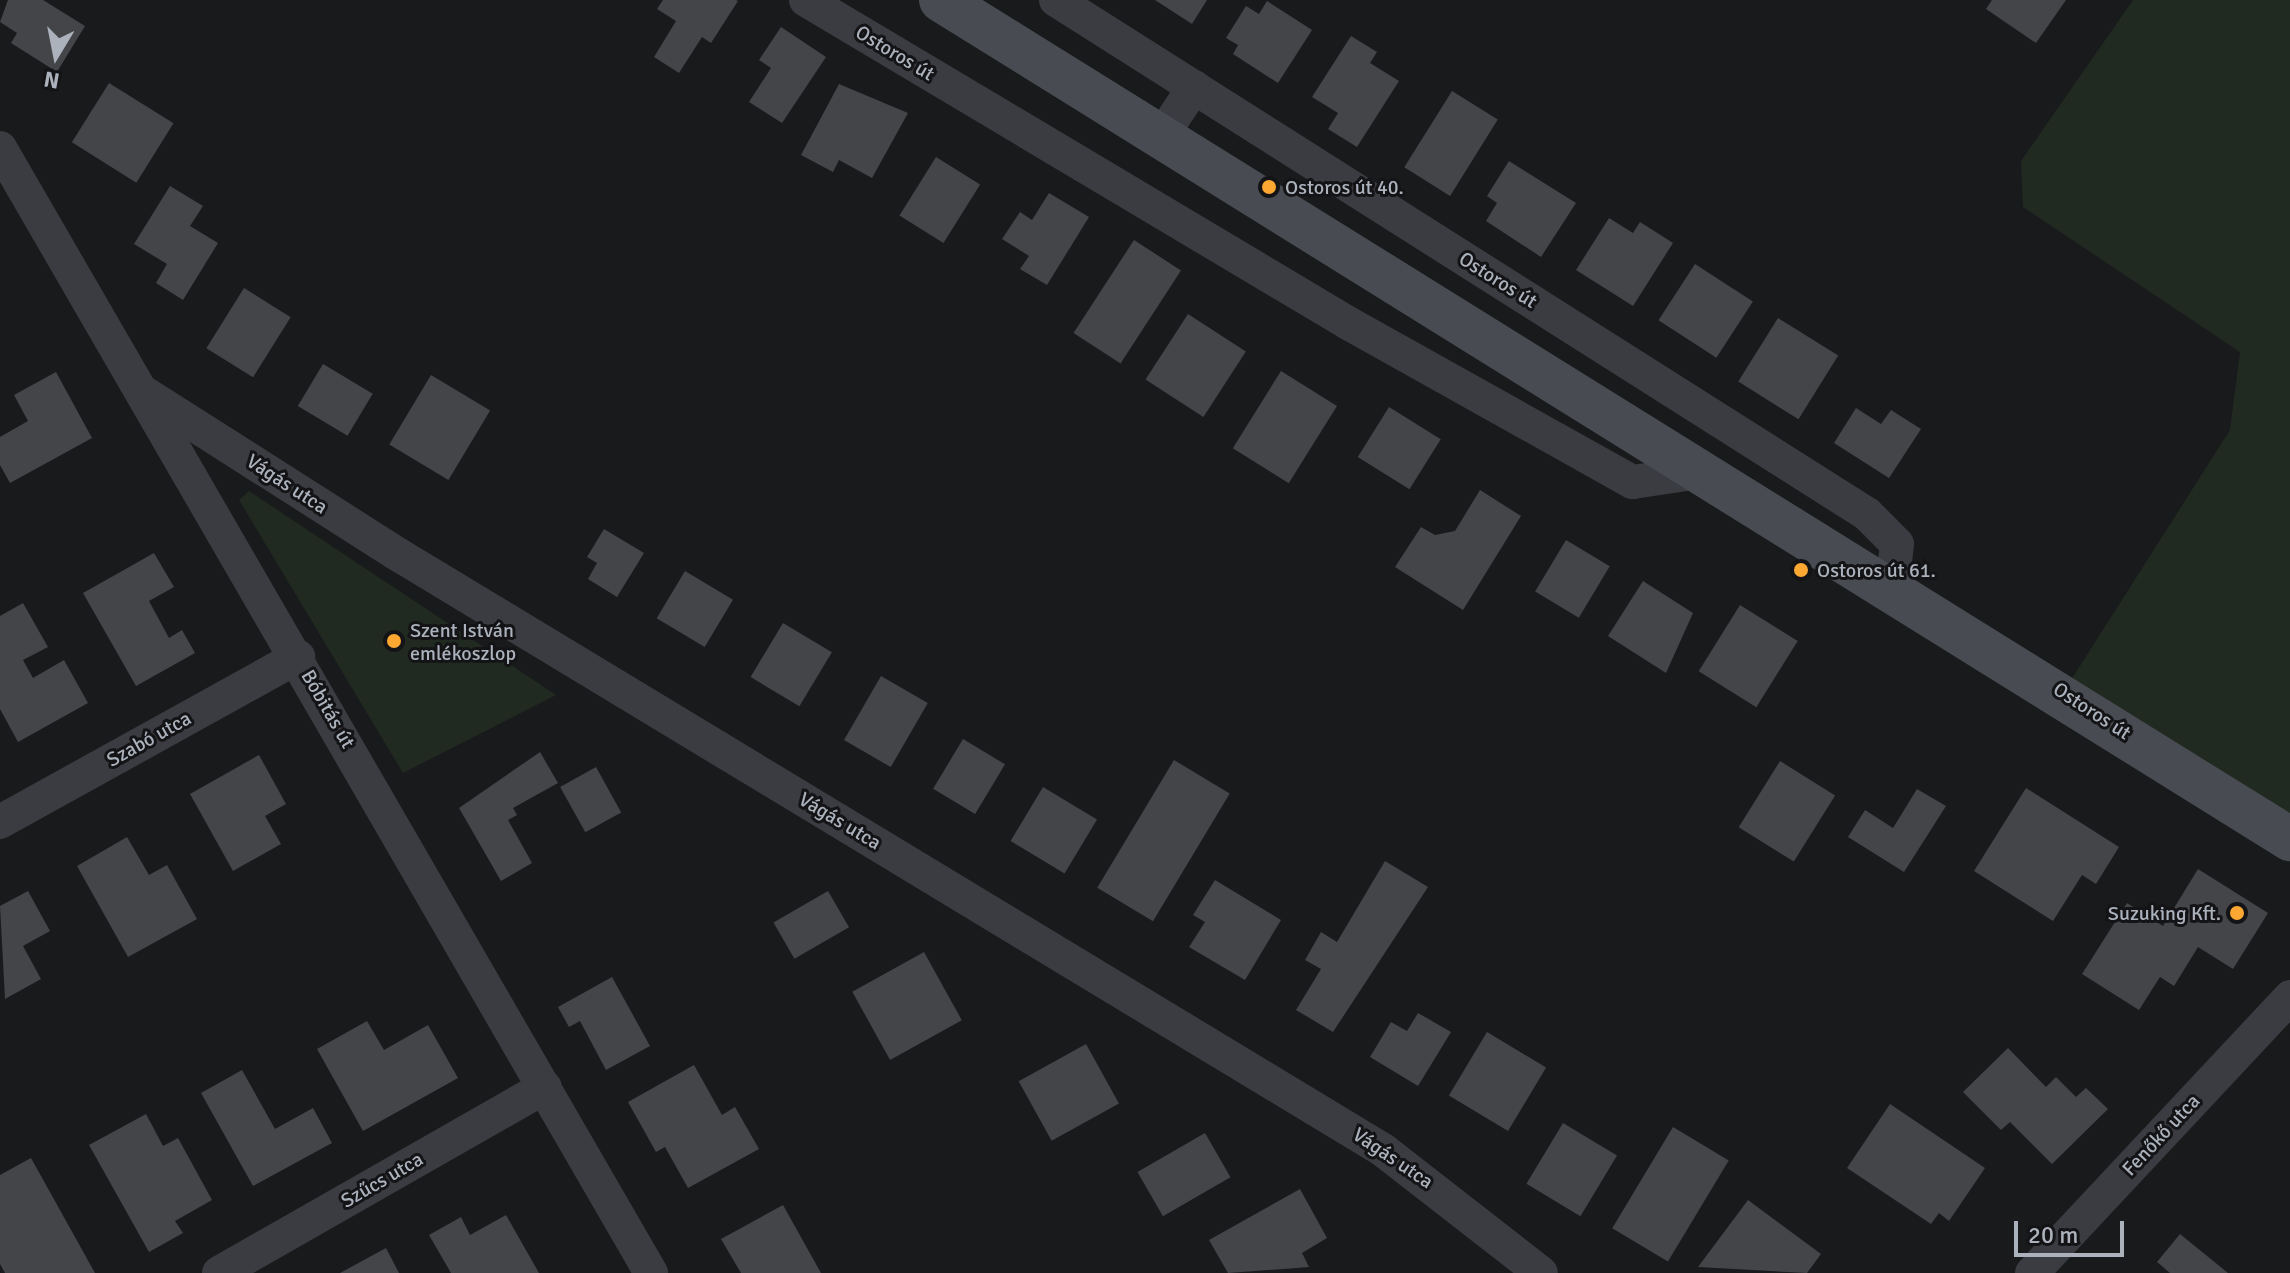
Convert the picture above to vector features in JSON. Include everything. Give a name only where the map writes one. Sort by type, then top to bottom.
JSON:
[{"type":"main road","name":"Ostoros út","points":[[955,3],[1161,137],[1699,472],[1892,587],[2290,839]]},
{"type":"street","name":"Ostoros út","points":[[806,0],[1348,323],[1633,482],[1699,472]]},
{"type":"street","name":"Ostoros út","points":[[1056,0],[1867,514],[1897,544],[1892,587]]},
{"type":"street","points":[[1161,137],[1194,87]]},
{"type":"street","name":"Bóbitás út","points":[[1,150],[298,657],[651,1273]]},
{"type":"street","name":"Vágás utca","points":[[143,392],[412,563],[1383,1150],[1529,1269]]},
{"type":"street","name":"Szabó utca","points":[[0,822],[298,657]]},
{"type":"street","name":"Fenőkő utca","points":[[2032,1273],[2290,997]]},
{"type":"street","name":"Szűcs utca","points":[[219,1273],[545,1087]]},
{"type":"shaded area","points":[[2133,0],[2290,0],[2290,823],[2071,680],[2230,430],[2240,352],[2023,207],[2021,161]]},
{"type":"shaded area","points":[[249,491],[556,695],[403,773],[239,500]]},
{"type":"building","points":[[8,0],[43,0],[85,26],[57,72],[11,43],[17,33],[0,22]]},
{"type":"building","points":[[663,0],[738,1],[711,43],[702,37],[679,73],[654,57],[676,21],[657,9]]},
{"type":"building","points":[[1155,0],[1207,0],[1192,24]]},
{"type":"building","points":[[1992,0],[2066,0],[2036,43],[1986,9]]},
{"type":"building","points":[[1267,1],[1312,30],[1278,83],[1233,54],[1238,45],[1226,38],[1246,6],[1259,14]]},
{"type":"building","points":[[781,27],[826,57],[782,123],[749,102],[771,68],[759,60]]},
{"type":"building","points":[[1351,36],[1377,52],[1370,63],[1399,81],[1357,147],[1328,129],[1338,113],[1312,97]]},
{"type":"building","points":[[109,83],[173,123],[136,183],[72,142]]},
{"type":"building","points":[[839,84],[908,113],[872,178],[839,160],[833,172],[801,155]]},
{"type":"building","points":[[1452,91],[1498,120],[1450,196],[1404,167]]},
{"type":"building","points":[[936,157],[980,185],[944,243],[899,216]]},
{"type":"building","points":[[1509,161],[1576,203],[1541,257],[1486,221],[1497,203],[1487,196]]},
{"type":"building","points":[[170,186],[203,206],[190,226],[218,243],[183,300],[156,283],[167,264],[134,244]]},
{"type":"building","points":[[1049,193],[1089,217],[1047,285],[1020,269],[1029,256],[1002,239],[1020,212],[1032,220]]},
{"type":"building","points":[[1609,218],[1633,233],[1640,222],[1673,243],[1633,306],[1576,270]]},
{"type":"building","points":[[1134,240],[1181,270],[1121,364],[1074,333]]},
{"type":"building","points":[[1695,264],[1753,302],[1716,358],[1659,320]]},
{"type":"building","points":[[244,288],[291,317],[253,377],[206,348]]},
{"type":"building","points":[[1188,314],[1246,352],[1203,417],[1146,379]]},
{"type":"building","points":[[1778,318],[1838,356],[1798,419],[1738,382]]},
{"type":"building","points":[[323,364],[373,394],[347,436],[298,406]]},
{"type":"building","points":[[1281,371],[1337,406],[1289,483],[1233,448]]},
{"type":"building","points":[[56,372],[92,438],[10,483],[0,465],[0,437],[28,421],[14,395]]},
{"type":"building","points":[[431,375],[490,411],[448,480],[389,444]]},
{"type":"building","points":[[1389,407],[1441,439],[1409,489],[1358,457]]},
{"type":"building","points":[[1856,408],[1881,424],[1891,410],[1921,429],[1889,478],[1834,443]]},
{"type":"building","points":[[1480,490],[1521,516],[1463,610],[1395,567],[1421,527],[1435,535],[1455,531]]},
{"type":"building","points":[[604,529],[644,553],[617,597],[588,579],[597,563],[587,557]]},
{"type":"building","points":[[1566,540],[1610,566],[1579,618],[1535,591]]},
{"type":"building","points":[[154,553],[174,587],[149,601],[169,638],[182,630],[195,653],[136,686],[83,593]]},
{"type":"building","points":[[685,571],[733,600],[705,647],[657,618]]},
{"type":"building","points":[[1643,581],[1693,613],[1666,673],[1608,636]]},
{"type":"building","points":[[23,603],[48,647],[23,660],[33,678],[64,660],[88,703],[18,742],[0,709],[0,616]]},
{"type":"building","points":[[1740,605],[1798,641],[1756,707],[1699,671]]},
{"type":"building","points":[[783,623],[832,652],[799,706],[751,677]]},
{"type":"building","points":[[881,676],[928,703],[891,767],[844,740]]},
{"type":"building","points":[[963,739],[1005,764],[975,814],[933,789]]},
{"type":"building","points":[[540,752],[558,783],[513,808],[517,815],[508,820],[532,863],[501,881],[459,808]]},
{"type":"building","points":[[259,755],[286,804],[265,816],[281,844],[233,871],[190,794]]},
{"type":"building","points":[[1174,760],[1230,793],[1153,921],[1097,888]]},
{"type":"building","points":[[1780,761],[1835,795],[1794,862],[1739,827]]},
{"type":"building","points":[[596,767],[621,812],[585,832],[560,787]]},
{"type":"building","points":[[1043,787],[1097,819],[1065,873],[1011,841]]},
{"type":"building","points":[[2026,788],[2119,847],[2096,884],[2082,875],[2053,921],[1974,871]]},
{"type":"building","points":[[1917,789],[1946,806],[1904,872],[1848,837],[1865,810],[1893,828]]},
{"type":"building","points":[[127,837],[149,875],[167,865],[197,919],[128,957],[77,866]]},
{"type":"building","points":[[1385,861],[1428,887],[1333,1032],[1296,1010],[1321,969],[1305,960],[1321,932],[1337,942]]},
{"type":"building","points":[[2198,869],[2268,913],[2233,969],[2198,947],[2174,986],[2160,977],[2139,1010],[2082,974],[2127,903],[2163,926]]},
{"type":"building","points":[[1215,880],[1281,920],[1245,980],[1189,947],[1205,922],[1193,915]]},
{"type":"building","points":[[28,891],[50,931],[23,946],[41,979],[5,999],[0,906]]},
{"type":"building","points":[[828,891],[849,927],[794,959],[773,922]]},
{"type":"building","points":[[924,952],[962,1020],[890,1060],[852,992]]},
{"type":"building","points":[[612,977],[650,1046],[606,1070],[580,1021],[569,1027],[558,1007]]},
{"type":"building","points":[[1418,1013],[1451,1032],[1418,1086],[1370,1057],[1391,1022],[1407,1031]]},
{"type":"building","points":[[367,1021],[384,1050],[428,1025],[458,1078],[363,1131],[317,1049]]},
{"type":"building","points":[[1487,1032],[1546,1068],[1508,1131],[1449,1095]]},
{"type":"building","points":[[1086,1044],[1119,1103],[1052,1141],[1019,1081]]},
{"type":"building","points":[[2008,1048],[2046,1087],[2056,1077],[2076,1097],[2086,1088],[2108,1109],[2052,1164],[2010,1122],[2001,1130],[1963,1092]]},
{"type":"building","points":[[694,1065],[722,1115],[735,1107],[759,1149],[688,1188],[665,1147],[656,1152],[628,1102]]},
{"type":"building","points":[[242,1070],[275,1129],[313,1108],[332,1143],[253,1186],[201,1093]]},
{"type":"building","points":[[1890,1104],[1985,1168],[1949,1221],[1939,1213],[1931,1224],[1847,1168]]},
{"type":"building","points":[[146,1114],[163,1146],[178,1138],[212,1200],[175,1221],[183,1233],[149,1252],[89,1145]]},
{"type":"building","points":[[1563,1123],[1617,1155],[1580,1216],[1526,1184]]},
{"type":"building","points":[[1673,1127],[1729,1160],[1668,1262],[1612,1228]]},
{"type":"building","points":[[1205,1133],[1230,1177],[1163,1216],[1137,1172]]},
{"type":"building","points":[[31,1158],[95,1273],[5,1273],[0,1264],[0,1175]]},
{"type":"building","points":[[1300,1189],[1327,1238],[1302,1253],[1309,1267],[1228,1273],[1209,1240]]},
{"type":"building","points":[[1748,1200],[1821,1254],[1807,1273],[1698,1267]]},
{"type":"building","points":[[783,1205],[821,1273],[741,1273],[721,1239]]},
{"type":"building","points":[[506,1215],[539,1273],[451,1273],[429,1235],[461,1217],[470,1235]]},
{"type":"building","points":[[2180,1234],[2228,1273],[2170,1273],[2157,1262]]},
{"type":"building","points":[[386,1248],[399,1273],[340,1273]]},
{"type":"place","name":"Ostoros út 40.","points":[[1269,187]]},
{"type":"place","name":"Ostoros út 61.","points":[[1801,570]]},
{"type":"place","name":"Szent István emlékoszlop","points":[[394,641]]},
{"type":"place","name":"Suzuking Kft.","points":[[2237,913]]}]
